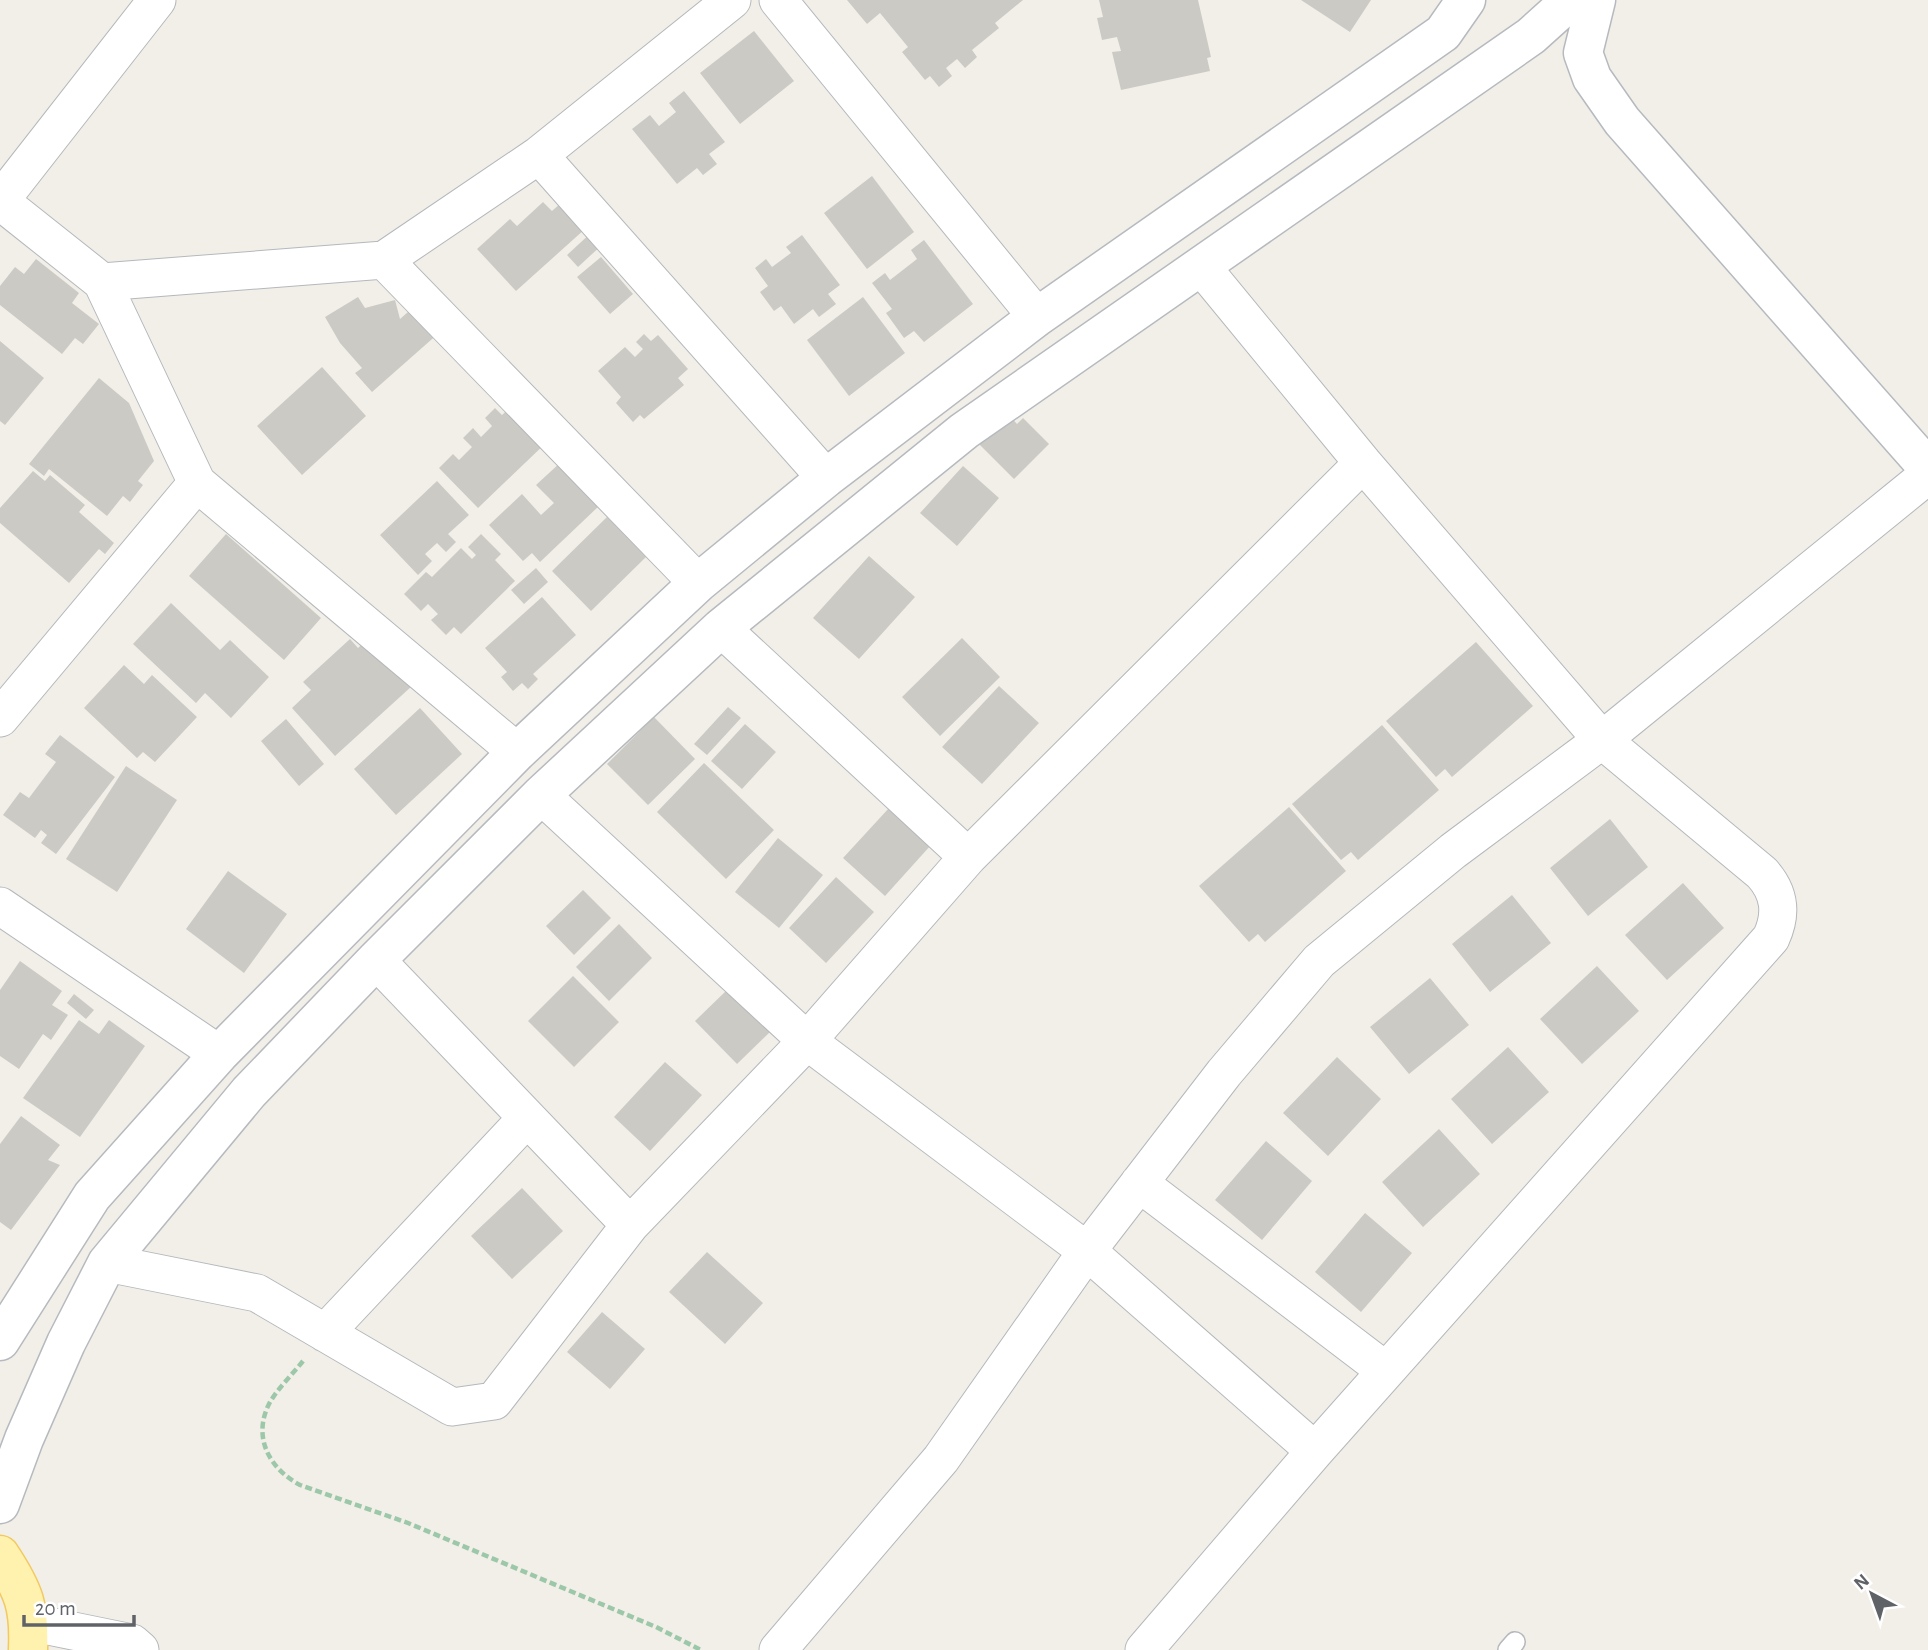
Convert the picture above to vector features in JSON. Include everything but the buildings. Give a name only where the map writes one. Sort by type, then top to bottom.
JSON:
[{"type":"main road","points":[[4,1323],[92,1196],[219,1054],[517,752],[698,583],[826,478],[1037,317],[1443,33],[1466,0]]},
{"type":"main road","points":[[0,1504],[50,1379],[107,1263],[249,1092],[541,795],[721,628],[964,431],[1531,36],[1571,0]]},
{"type":"main road","points":[[1596,0],[1583,52],[1591,78],[1622,121],[1928,468]]},
{"type":"main road","points":[[0,1555],[19,1585],[28,1636]]},
{"type":"street","points":[[157,0],[0,201],[102,282],[197,483],[517,752]]},
{"type":"street","points":[[102,282],[384,260],[539,155],[732,0]]},
{"type":"street","points":[[778,0],[1037,317]]},
{"type":"street","points":[[539,155],[826,478]]},
{"type":"street","points":[[384,260],[698,583]]},
{"type":"street","points":[[1144,1650],[1315,1451],[1771,938],[1776,927],[1778,903],[1769,881],[1762,873],[1602,740],[1363,463],[1201,266]]},
{"type":"street","points":[[107,1263],[257,1293],[452,1407],[494,1401],[630,1225],[807,1041],[968,857],[1363,463]]},
{"type":"street","points":[[778,1650],[941,1460],[1087,1251],[1224,1073],[1319,961],[1453,851],[1602,740],[1928,475]]},
{"type":"street","points":[[0,718],[197,483]]},
{"type":"street","points":[[721,628],[968,857]]},
{"type":"street","points":[[541,795],[807,1041],[1087,1251],[1315,1451]]},
{"type":"street","points":[[0,906],[219,1054]]},
{"type":"street","points":[[376,960],[630,1225]]},
{"type":"street","points":[[325,1333],[527,1118]]},
{"type":"street","points":[[1139,1183],[1386,1371]]},
{"type":"street","points":[[28,1636],[132,1643],[140,1650]]},
{"type":"path","points":[[325,1333],[274,1397],[265,1415],[262,1429],[267,1453],[272,1464],[285,1477],[300,1485],[408,1523],[656,1627],[701,1650]]}]
